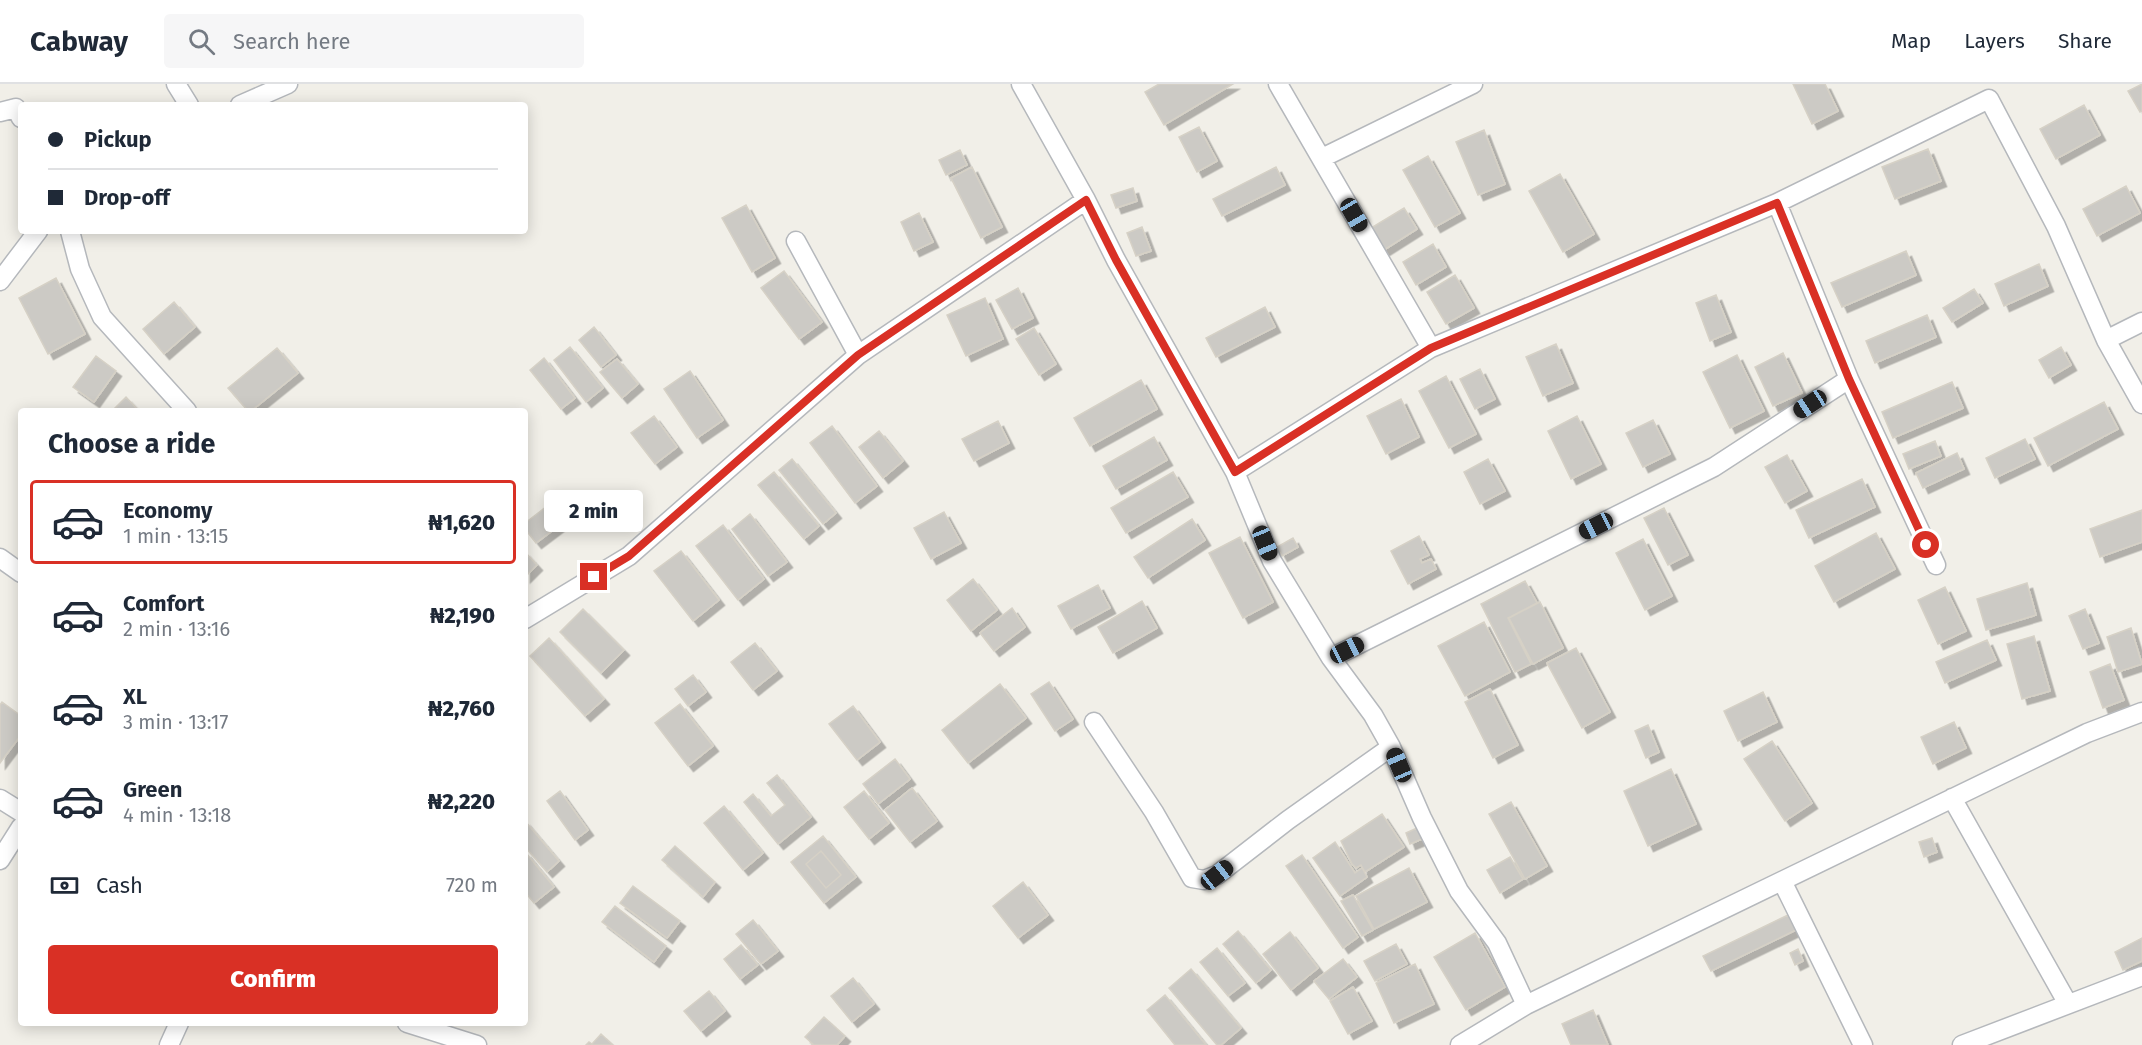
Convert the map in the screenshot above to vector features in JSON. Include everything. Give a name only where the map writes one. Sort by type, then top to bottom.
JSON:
[{"type":"street","points":[[176,84],[187,102]]},
{"type":"street","points":[[247,102],[288,84]]},
{"type":"street","points":[[1021,84],[1086,200],[1116,260],[1235,472],[1272,561],[1330,658],[1373,715],[1391,747],[1422,818],[1459,891],[1497,943],[1526,1005]]},
{"type":"street","points":[[1278,84],[1431,348]]},
{"type":"street","points":[[1322,158],[1473,84]]},
{"type":"street","points":[[1235,472],[1431,348],[1777,203],[1986,91],[2056,226],[2106,340],[2142,404]]},
{"type":"street","points":[[0,112],[16,108],[18,112]]},
{"type":"street","points":[[528,617],[629,556],[858,355],[1086,200]]},
{"type":"street","points":[[1777,203],[1849,379],[1935,565]]},
{"type":"street","points":[[0,281],[36,234]]},
{"type":"street","points":[[71,234],[80,269],[102,317],[184,408]]},
{"type":"street","points":[[796,241],[858,355]]},
{"type":"street","points":[[2106,340],[2142,322]]},
{"type":"street","points":[[1330,658],[1714,466],[1849,379]]},
{"type":"street","points":[[0,558],[18,571]]},
{"type":"street","points":[[1460,1045],[1526,1005],[1782,880],[2087,733],[2142,712]]},
{"type":"street","points":[[1094,722],[1154,812],[1192,878],[1204,880],[1217,875],[1287,820],[1391,747]]},
{"type":"street","points":[[1952,798],[2068,1004]]},
{"type":"street","points":[[0,799],[18,810]]},
{"type":"street","points":[[0,860],[18,831]]},
{"type":"street","points":[[1782,880],[1863,1045]]},
{"type":"street","points":[[1962,1045],[2142,976]]},
{"type":"street","points":[[169,1045],[178,1026]]},
{"type":"street","points":[[417,1026],[477,1045]]},
{"type":"building","points":[[1159,84],[1233,84],[1164,125],[1145,92]]},
{"type":"building","points":[[1793,84],[1825,84],[1838,111],[1812,124]]},
{"type":"building","points":[[2142,84],[2142,111],[2140,112],[2128,91]]},
{"type":"building","points":[[2084,105],[2100,135],[2056,159],[2040,129]]},
{"type":"building","points":[[1199,127],[1217,161],[1197,172],[1179,137]]},
{"type":"building","points":[[1484,130],[1505,184],[1478,195],[1456,142]]},
{"type":"building","points":[[1928,149],[1941,181],[1895,199],[1882,167]]},
{"type":"building","points":[[960,150],[967,165],[946,175],[939,160]]},
{"type":"building","points":[[1428,156],[1460,213],[1435,227],[1403,170]]},
{"type":"building","points":[[972,167],[1002,227],[981,238],[951,178]]},
{"type":"building","points":[[1276,167],[1285,185],[1222,216],[1213,199]]},
{"type":"building","points":[[1560,174],[1594,234],[1563,252],[1529,191]]},
{"type":"building","points":[[2126,186],[2140,213],[2097,236],[2083,209]]},
{"type":"building","points":[[1133,188],[1137,201],[1116,208],[1111,195]]},
{"type":"building","points":[[746,205],[775,258],[752,272],[722,218]]},
{"type":"building","points":[[1404,208],[1417,229],[1384,250],[1371,228]]},
{"type":"building","points":[[919,213],[933,242],[914,251],[901,222]]},
{"type":"building","points":[[1142,227],[1151,251],[1136,256],[1127,233]]},
{"type":"building","points":[[1433,244],[1446,267],[1416,285],[1403,262]]},
{"type":"building","points":[[1906,251],[1916,275],[1842,307],[1831,283]]},
{"type":"building","points":[[2039,264],[2048,286],[2004,306],[1995,284]]},
{"type":"building","points":[[784,271],[822,322],[799,339],[761,288]]},
{"type":"building","points":[[1455,275],[1474,308],[1446,324],[1427,292]]},
{"type":"building","points":[[56,278],[85,334],[48,354],[19,298]]},
{"type":"building","points":[[1018,288],[1033,318],[1012,329],[996,300]]},
{"type":"building","points":[[1974,289],[1983,303],[1952,322],[1943,308]]},
{"type":"building","points":[[1716,295],[1731,332],[1710,341],[1696,303]]},
{"type":"building","points":[[985,298],[1003,339],[966,356],[947,315]]},
{"type":"building","points":[[174,302],[195,327],[164,354],[143,329]]},
{"type":"building","points":[[1265,307],[1275,327],[1216,357],[1206,338]]},
{"type":"building","points":[[1927,315],[1936,337],[1875,363],[1866,341]]},
{"type":"building","points":[[594,327],[616,355],[601,367],[579,340]]},
{"type":"building","points":[[1034,328],[1056,364],[1039,375],[1016,339]]},
{"type":"building","points":[[1556,344],[1573,383],[1543,396],[1526,357]]},
{"type":"building","points":[[570,347],[603,388],[586,402],[554,360]]},
{"type":"building","points":[[2061,347],[2071,365],[2049,378],[2039,360]]},
{"type":"building","points":[[277,348],[298,373],[255,408],[245,408],[228,388]]},
{"type":"building","points":[[1783,353],[1802,393],[1773,406],[1755,367]]},
{"type":"building","points":[[1737,355],[1764,411],[1730,428],[1703,372]]},
{"type":"building","points":[[96,356],[116,371],[94,402],[73,387]]},
{"type":"building","points":[[544,358],[575,398],[561,409],[530,370]]},
{"type":"building","points":[[617,359],[638,384],[622,398],[600,372]]},
{"type":"building","points":[[1480,369],[1495,399],[1475,409],[1460,379]]},
{"type":"building","points":[[690,371],[723,420],[697,438],[664,389]]},
{"type":"building","points":[[1446,376],[1476,434],[1449,448],[1419,391]]},
{"type":"building","points":[[1141,380],[1157,409],[1090,446],[1074,418]]},
{"type":"building","points":[[1952,382],[1963,408],[1893,438],[1882,412]]},
{"type":"building","points":[[126,397],[136,408],[115,408]]},
{"type":"building","points":[[1401,399],[1419,437],[1386,454],[1367,416]]},
{"type":"building","points":[[2104,402],[2118,429],[2048,466],[2034,438]]},
{"type":"building","points":[[654,416],[677,447],[655,464],[631,433]]},
{"type":"building","points":[[1577,416],[1601,464],[1571,479],[1548,431]]},
{"type":"building","points":[[1653,420],[1670,454],[1643,467],[1626,433]]},
{"type":"building","points":[[998,421],[1009,443],[974,461],[962,439]]},
{"type":"building","points":[[832,426],[877,486],[855,503],[810,443]]},
{"type":"building","points":[[879,431],[903,461],[883,478],[859,447]]},
{"type":"building","points":[[1154,437],[1167,460],[1116,489],[1103,466]]},
{"type":"building","points":[[2025,439],[2035,459],[1995,478],[1986,458]]},
{"type":"building","points":[[1935,441],[1941,456],[1909,469],[1903,454]]},
{"type":"building","points":[[1957,453],[1964,469],[1923,488],[1916,473]]},
{"type":"building","points":[[1787,455],[1807,491],[1785,503],[1765,467]]},
{"type":"building","points":[[792,459],[836,513],[823,524],[779,470]]},
{"type":"building","points":[[1488,459],[1505,491],[1480,504],[1464,472]]},
{"type":"building","points":[[774,472],[819,526],[804,539],[758,485]]},
{"type":"building","points":[[1173,472],[1188,497],[1126,533],[1111,508]]},
{"type":"building","points":[[1862,479],[1875,507],[1809,538],[1796,510]]},
{"type":"building","points":[[551,503],[565,521],[536,543],[528,533],[528,521]]},
{"type":"building","points":[[1664,508],[1688,555],[1668,565],[1644,518]]},
{"type":"building","points":[[2142,510],[2142,542],[2100,557],[2090,529]]},
{"type":"building","points":[[944,512],[961,543],[931,559],[914,528]]},
{"type":"building","points":[[750,514],[787,562],[768,576],[732,529]]},
{"type":"building","points":[[1192,519],[1205,540],[1148,578],[1134,557]]},
{"type":"building","points":[[723,525],[764,579],[738,600],[696,546]]},
{"type":"building","points":[[1876,533],[1895,569],[1834,602],[1815,566]]},
{"type":"building","points":[[1419,536],[1429,555],[1420,559],[1422,563],[1431,559],[1436,569],[1408,584],[1391,551]]},
{"type":"building","points":[[1240,537],[1273,602],[1243,618],[1209,553]]},
{"type":"building","points":[[1293,538],[1298,547],[1282,556],[1277,547]]},
{"type":"building","points":[[1643,539],[1672,596],[1645,610],[1616,553]]},
{"type":"building","points":[[681,551],[719,600],[693,621],[654,571]]},
{"type":"building","points":[[528,555],[537,565],[528,574]]},
{"type":"building","points":[[973,579],[997,610],[971,631],[947,600]]},
{"type":"building","points":[[1525,581],[1537,603],[1508,618],[1531,664],[1515,672],[1481,604]]},
{"type":"building","points":[[2027,583],[2036,615],[1986,630],[1977,599]]},
{"type":"building","points":[[1098,585],[1110,608],[1071,629],[1058,606]]},
{"type":"building","points":[[1945,587],[1966,631],[1938,644],[1918,600]]},
{"type":"building","points":[[1142,601],[1157,628],[1113,653],[1098,627]]},
{"type":"building","points":[[1540,602],[1563,648],[1533,664],[1509,618]]},
{"type":"building","points":[[1012,608],[1025,627],[994,651],[980,633]]},
{"type":"building","points":[[583,609],[624,650],[601,673],[560,632]]},
{"type":"building","points":[[2085,609],[2099,643],[2083,649],[2069,616]]},
{"type":"building","points":[[1484,622],[1510,672],[1465,696],[1438,646]]},
{"type":"building","points":[[2131,628],[2142,664],[2118,672],[2107,637]]},
{"type":"building","points":[[2034,636],[2050,691],[2022,699],[2007,644]]},
{"type":"building","points":[[549,638],[604,699],[585,716],[530,656]]},
{"type":"building","points":[[1987,640],[1996,660],[1945,683],[1936,662]]},
{"type":"building","points":[[755,643],[777,671],[753,690],[731,662]]},
{"type":"building","points":[[1576,648],[1610,712],[1582,728],[1547,663]]},
{"type":"building","points":[[2110,664],[2124,700],[2103,708],[2090,672]]},
{"type":"building","points":[[693,675],[706,692],[688,706],[675,689]]},
{"type":"building","points":[[1049,682],[1073,719],[1055,731],[1031,694]]},
{"type":"building","points":[[1000,684],[1026,718],[968,763],[942,730]]},
{"type":"building","points":[[1490,689],[1518,745],[1493,758],[1465,702]]},
{"type":"building","points":[[1763,692],[1777,722],[1738,741],[1724,711]]},
{"type":"building","points":[[2,702],[18,714],[18,739],[0,763],[0,705]]},
{"type":"building","points":[[680,704],[713,746],[688,766],[655,723]]},
{"type":"building","points":[[853,706],[880,742],[857,760],[829,724]]},
{"type":"building","points":[[1954,722],[1966,748],[1933,764],[1921,737]]},
{"type":"building","points":[[1648,725],[1659,752],[1646,758],[1635,731]]},
{"type":"building","points":[[1772,741],[1812,803],[1785,821],[1744,759]]},
{"type":"building","points":[[895,759],[910,779],[878,804],[863,784]]},
{"type":"building","points":[[1671,769],[1696,824],[1648,846],[1624,791]]},
{"type":"building","points":[[777,775],[811,817],[778,844],[744,802],[753,794],[771,816],[785,805],[767,783]]},
{"type":"building","points":[[912,788],[937,821],[910,842],[885,810]]},
{"type":"building","points":[[560,791],[588,830],[575,840],[547,801]]},
{"type":"building","points":[[864,791],[889,823],[869,839],[844,807]]},
{"type":"building","points":[[1511,802],[1547,866],[1525,879],[1489,814]]},
{"type":"building","points":[[724,806],[763,853],[743,870],[704,823]]},
{"type":"building","points":[[1382,814],[1404,847],[1365,872],[1361,865],[1356,868],[1352,864],[1341,841]]},
{"type":"building","points":[[528,825],[559,861],[547,872],[528,850]]},
{"type":"building","points":[[1417,828],[1422,839],[1410,844],[1406,833]]},
{"type":"building","points":[[823,836],[856,877],[824,903],[791,862]]},
{"type":"building","points":[[1932,838],[1937,852],[1924,857],[1919,842]]},
{"type":"building","points":[[1335,842],[1355,873],[1362,868],[1367,877],[1340,896],[1313,858]]},
{"type":"building","points":[[675,846],[715,882],[703,897],[662,860]]},
{"type":"building","points":[[821,851],[841,875],[826,888],[806,864]]},
{"type":"building","points":[[528,855],[554,887],[534,903],[528,896]]},
{"type":"building","points":[[1302,855],[1358,937],[1343,948],[1286,866]]},
{"type":"building","points":[[1510,857],[1523,879],[1500,893],[1487,870]]},
{"type":"building","points":[[1409,868],[1427,902],[1374,929],[1356,896]]},
{"type":"building","points":[[1023,882],[1048,915],[1018,938],[993,906]]},
{"type":"building","points":[[633,886],[680,921],[667,938],[620,903]]},
{"type":"building","points":[[1353,895],[1373,930],[1362,936],[1341,901]]},
{"type":"building","points":[[615,906],[666,946],[654,962],[602,922]]},
{"type":"building","points":[[1788,915],[1796,930],[1711,971],[1703,956]]},
{"type":"building","points":[[753,920],[778,951],[761,964],[736,934]]},
{"type":"building","points":[[1238,931],[1271,970],[1256,983],[1223,944]]},
{"type":"building","points":[[1290,932],[1318,968],[1291,990],[1263,954]]},
{"type":"building","points":[[1475,933],[1505,987],[1466,1010],[1434,957]]},
{"type":"building","points":[[2142,938],[2142,961],[2123,970],[2115,952]]},
{"type":"building","points":[[1396,944],[1407,964],[1375,981],[1364,961]]},
{"type":"building","points":[[741,945],[758,965],[740,979],[724,959]]},
{"type":"building","points":[[1217,948],[1245,983],[1228,996],[1200,962]]},
{"type":"building","points":[[1798,949],[1803,961],[1795,965],[1790,953]]},
{"type":"building","points":[[1343,959],[1357,977],[1329,999],[1314,981]]},
{"type":"building","points":[[1415,964],[1434,1004],[1394,1023],[1376,983]]},
{"type":"building","points":[[1191,969],[1241,1028],[1221,1045],[1217,1045],[1169,988]]},
{"type":"building","points":[[853,978],[874,1004],[852,1022],[831,996]]},
{"type":"building","points":[[1353,987],[1372,1021],[1348,1034],[1330,1001]]},
{"type":"building","points":[[709,991],[725,1011],[701,1031],[684,1011]]},
{"type":"building","points":[[1165,995],[1206,1045],[1175,1045],[1147,1010]]},
{"type":"building","points":[[1593,1010],[1608,1045],[1571,1045],[1562,1024]]},
{"type":"building","points":[[824,1017],[845,1036],[837,1045],[814,1045],[805,1037]]},
{"type":"building","points":[[601,1034],[613,1045],[586,1045],[589,1042],[592,1044]]},
{"type":"route","points":[[594,577],[629,556],[858,355],[1086,200],[1116,260],[1235,472],[1431,348],[1777,203],[1849,379],[1926,545]]}]
